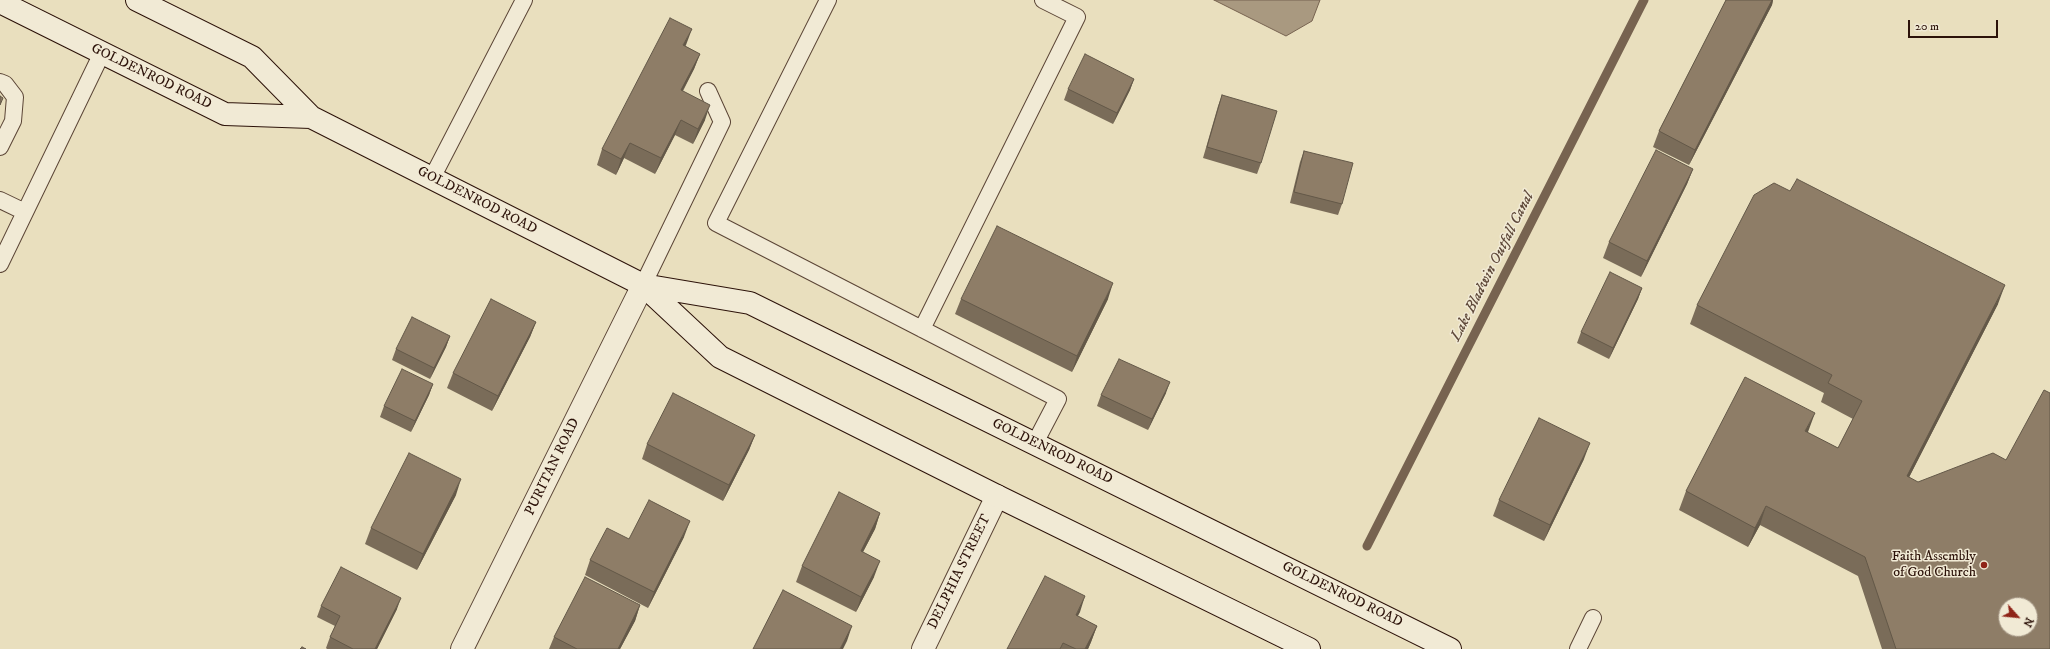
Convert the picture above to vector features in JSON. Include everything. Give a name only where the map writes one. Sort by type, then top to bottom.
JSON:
[{"type":"main road","name":"GOLDENROD ROAD","points":[[137,0],[252,57],[311,117],[643,285],[720,357],[997,496],[1309,649]]},
{"type":"main road","name":"GOLDENROD ROAD","points":[[0,2],[226,114],[311,117]]},
{"type":"main road","name":"GOLDENROD ROAD","points":[[643,285],[750,303],[1450,649]]},
{"type":"main road","name":"PURITAN ROAD","points":[[462,649],[643,285]]},
{"type":"main road","name":"DELPHIA STREET","points":[[923,649],[997,496]]},
{"type":"lane","points":[[432,178],[524,0]]},
{"type":"lane","points":[[828,0],[716,223],[1058,399],[1035,443]]},
{"type":"lane","points":[[922,329],[1077,18],[1043,0]]},
{"type":"lane","points":[[0,264],[102,53]]},
{"type":"lane","points":[[0,82],[5,84],[15,97],[13,121],[0,147]]},
{"type":"lane","points":[[643,285],[722,122],[708,91]]},
{"type":"lane","points":[[0,200],[25,212]]},
{"type":"lane","points":[[1578,649],[1592,618]]},
{"type":"shaded area","points":[[1214,0],[1320,0],[1312,21],[1286,36]]},
{"type":"building","points":[[1726,0],[1772,0],[1695,150],[1659,131]]},
{"type":"building","points":[[670,18],[692,29],[683,45],[700,54],[681,90],[710,105],[698,129],[681,120],[661,158],[630,143],[621,159],[602,149]]},
{"type":"building","points":[[1085,54],[1134,79],[1117,113],[1068,89]]},
{"type":"building","points":[[1222,95],[1277,111],[1261,163],[1207,147]]},
{"type":"building","points":[[0,96],[3,98],[0,105]]},
{"type":"building","points":[[1656,150],[1693,169],[1647,261],[1609,242]]},
{"type":"building","points":[[1304,151],[1353,163],[1342,204],[1294,192]]},
{"type":"building","points":[[1797,179],[2005,285],[1907,476],[1918,482],[1993,453],[2006,460],[2044,390],[2050,393],[2050,649],[1896,649],[1865,557],[1766,506],[1755,528],[1686,491],[1745,377],[1815,413],[1805,431],[1838,448],[1862,401],[1828,383],[1832,375],[1697,305],[1754,195],[1774,183],[1790,191]]},
{"type":"building","points":[[997,226],[1113,283],[1077,356],[961,299]]},
{"type":"building","points":[[1610,272],[1642,288],[1613,348],[1581,332]]},
{"type":"building","points":[[491,299],[536,322],[498,396],[453,373]]},
{"type":"building","points":[[412,317],[450,336],[434,368],[396,349]]},
{"type":"building","points":[[1119,359],[1170,382],[1152,419],[1101,395]]},
{"type":"building","points":[[402,369],[433,384],[415,421],[384,406]]},
{"type":"building","points":[[673,393],[755,435],[729,485],[647,444]]},
{"type":"building","points":[[1539,418],[1590,443],[1550,525],[1499,500]]},
{"type":"building","points":[[409,453],[461,479],[423,554],[371,528]]},
{"type":"building","points":[[839,492],[880,513],[861,551],[880,561],[861,597],[802,566]]},
{"type":"building","points":[[649,500],[690,521],[654,592],[590,560],[607,528],[629,539]]},
{"type":"building","points":[[341,567],[401,598],[375,649],[353,649],[330,637],[340,616],[321,606]]},
{"type":"building","points":[[1045,576],[1085,596],[1076,615],[1097,626],[1085,649],[1076,649],[1063,643],[1060,649],[1007,649]]},
{"type":"building","points":[[585,577],[640,605],[618,649],[577,649],[554,637]]},
{"type":"building","points":[[783,590],[852,626],[840,649],[753,649]]},
{"type":"waterway","name":"Lake Bladwin Outfall Canal","points":[[1367,546],[1644,0]]},
{"type":"place","name":"Faith Assembly of God Church","points":[[1984,565]]}]
